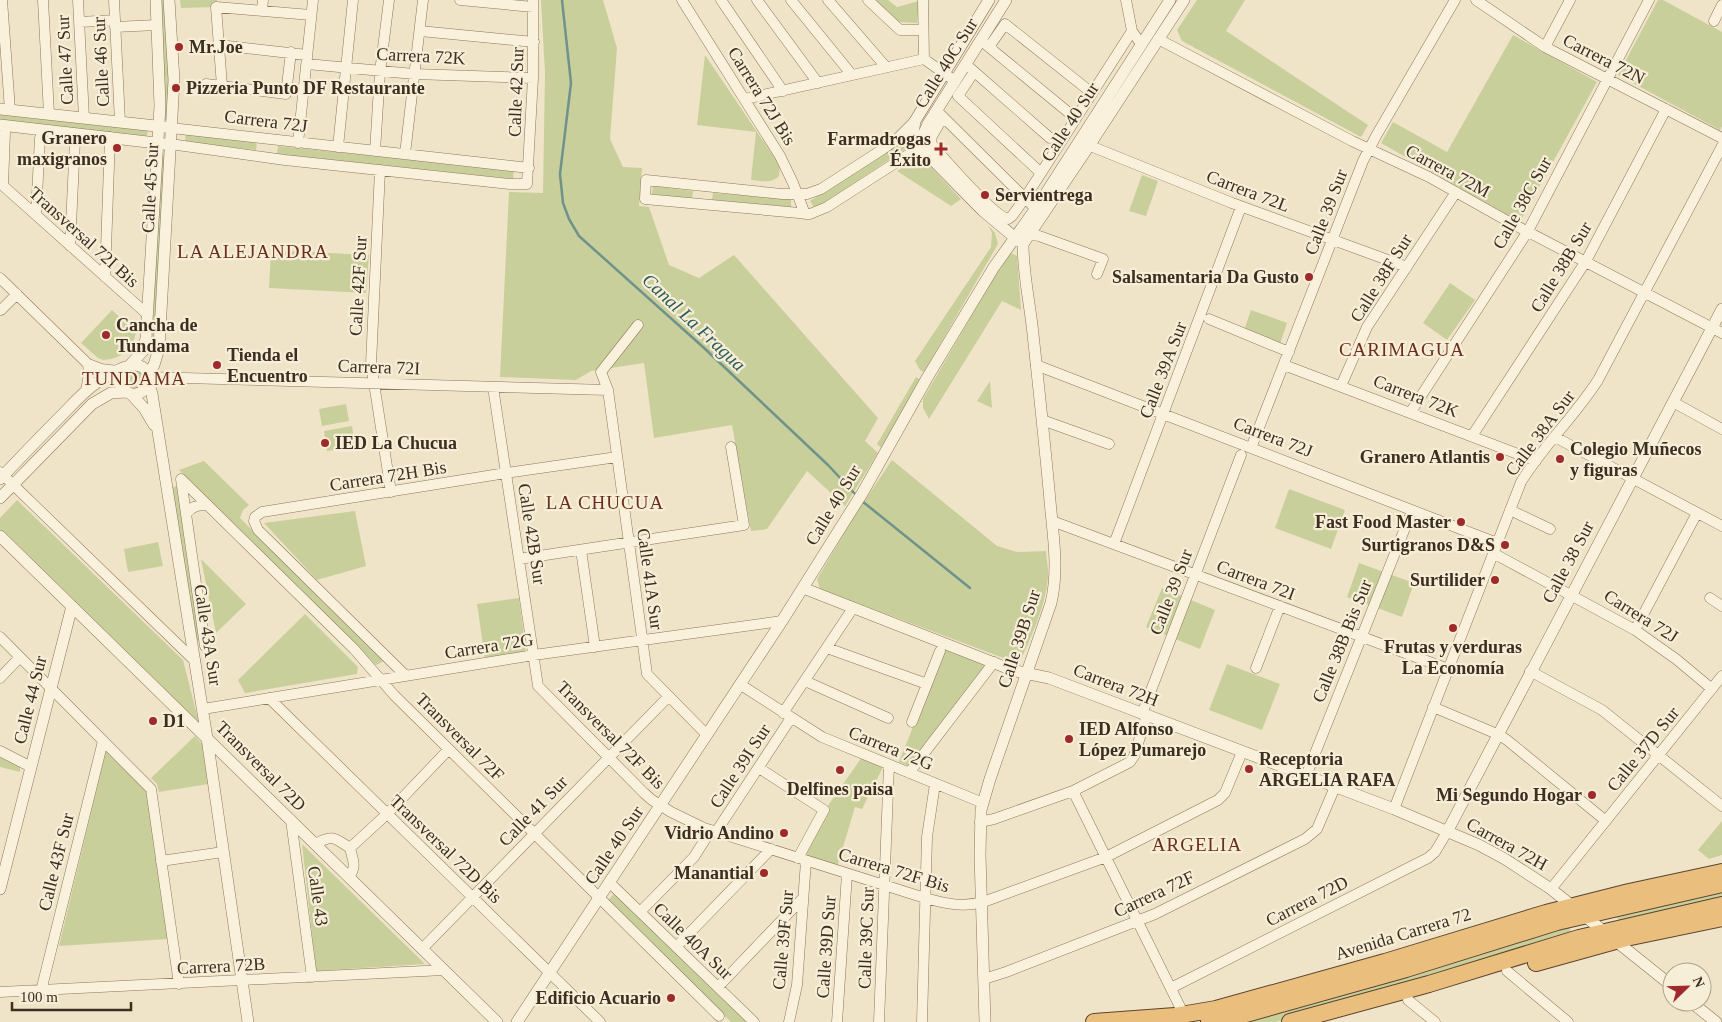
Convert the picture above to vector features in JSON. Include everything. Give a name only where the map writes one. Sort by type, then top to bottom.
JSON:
[{"type":"highway","name":"Avenida Carrera 72","points":[[1209,1022],[1246,1014],[1406,969],[1546,925],[1579,911],[1722,872]]},
{"type":"highway","name":"Avenida Carrera 72","points":[[1094,1022],[1184,1015],[1216,1009],[1385,962],[1523,919],[1579,911],[1722,884]]},
{"type":"highway","points":[[1290,1022],[1440,980],[1571,940],[1610,936],[1720,917]]},
{"type":"highway","points":[[1330,1022],[1507,971],[1610,936]]},
{"type":"highway","points":[[1440,980],[1458,986]]},
{"type":"street","points":[[2,0],[5,109]]},
{"type":"street","points":[[43,0],[49,114]]},
{"type":"street","name":"Calle 47 Sur","points":[[78,0],[84,118]]},
{"type":"street","name":"Calle 46 Sur","points":[[114,0],[120,122]]},
{"type":"street","name":"Calle 45 Sur","points":[[1,475],[86,391],[139,357],[145,344],[160,86],[156,0]]},
{"type":"street","name":"Calle 45 Sur","points":[[148,378],[159,348],[174,80],[169,0]]},
{"type":"street","points":[[298,142],[313,0]]},
{"type":"street","points":[[338,147],[353,0]]},
{"type":"street","points":[[375,151],[380,72],[389,0]]},
{"type":"street","points":[[405,154],[423,0]]},
{"type":"street","points":[[460,0],[533,4]]},
{"type":"street","name":"Carrera 72J Bis","points":[[682,0],[787,169],[805,214]]},
{"type":"street","points":[[721,0],[783,91]]},
{"type":"street","points":[[757,0],[818,83]]},
{"type":"street","points":[[791,0],[852,75]]},
{"type":"street","points":[[828,0],[886,67]]},
{"type":"street","points":[[868,0],[900,30],[923,30]]},
{"type":"street","points":[[923,0],[924,59]]},
{"type":"street","name":"Calle 40C Sur","points":[[915,121],[989,0]]},
{"type":"street","name":"Calle 40C Sur","points":[[1006,0],[985,44],[970,68],[958,96],[1041,173]]},
{"type":"street","points":[[1126,0],[1132,31],[1141,44]]},
{"type":"street","name":"Calle 40 Sur","points":[[517,1022],[741,685],[803,588],[863,492],[932,370],[994,267],[1019,241],[1035,232],[1141,44],[1170,0]]},
{"type":"street","name":"Calle 40 Sur","points":[[1019,241],[1035,208],[1084,144],[1184,0]]},
{"type":"street","name":"Calle 39 Sur","points":[[1251,448],[1369,149],[1455,0]]},
{"type":"street","name":"Carrera 72N","points":[[1476,0],[1545,47],[1722,138]]},
{"type":"street","points":[[1545,47],[1570,0]]},
{"type":"street","name":"Calle 38C Sur","points":[[1410,413],[1528,231],[1649,0]]},
{"type":"street","name":"Calle 42 Sur","points":[[527,184],[533,78],[533,4]]},
{"type":"street","points":[[222,86],[219,44],[223,5],[263,5],[311,15]]},
{"type":"street","points":[[1714,21],[1722,5]]},
{"type":"street","points":[[80,22],[157,25]]},
{"type":"street","name":"Calle 40C Sur","points":[[985,44],[1005,24],[1092,93]]},
{"type":"street","name":"Calle 40 Sur","points":[[939,160],[1002,217],[1010,218],[1132,31]]},
{"type":"street","points":[[420,32],[534,42]]},
{"type":"street","name":"Carrera 72M","points":[[1158,40],[1369,149],[1429,177],[1717,330]]},
{"type":"street","name":"Carrera 72K","points":[[219,44],[291,52],[307,60],[346,68],[380,72],[533,78]]},
{"type":"street","points":[[985,44],[1068,112]]},
{"type":"street","points":[[206,84],[286,94],[291,52]]},
{"type":"street","points":[[745,99],[924,59],[955,81]]},
{"type":"street","points":[[970,68],[1050,138]]},
{"type":"street","name":"Calle 40C Sur","points":[[920,147],[925,130],[940,114],[955,81],[970,68]]},
{"type":"street","name":"Carrera 72J","points":[[5,109],[529,168]]},
{"type":"street","name":"Calle 38B Sur","points":[[1472,436],[1586,262],[1666,109]]},
{"type":"street","points":[[939,160],[931,138],[940,114],[1035,208]]},
{"type":"street","points":[[915,121],[913,134],[920,147],[939,160],[983,211],[1019,241]]},
{"type":"street","points":[[915,121],[898,138],[821,189],[807,194],[798,195],[646,180],[645,199],[805,214],[815,213],[920,147]]},
{"type":"street","points":[[1,184],[2,128]]},
{"type":"street","name":"Carrera 72J","points":[[2,128],[110,137],[264,157],[510,184],[527,184]]},
{"type":"street","points":[[105,276],[110,137]]},
{"type":"street","points":[[36,215],[40,138]]},
{"type":"street","points":[[264,157],[267,139]]},
{"type":"street","points":[[70,246],[75,140]]},
{"type":"street","name":"Carrera 72L","points":[[1084,144],[1241,207],[1407,267]]},
{"type":"street","name":"Calle 38A Sur","points":[[1394,809],[1521,482],[1536,460],[1581,406],[1598,380],[1722,146]]},
{"type":"street","name":"Calle 42F Sur","points":[[380,170],[371,358],[373,383],[391,492]]},
{"type":"street","name":"Transversal 72I Bis","points":[[1,184],[147,314]]},
{"type":"street","points":[[702,204],[704,186]]},
{"type":"street","name":"Calle 38F Sur","points":[[1342,386],[1368,327],[1456,192]]},
{"type":"street","name":"Calle 39A Sur","points":[[1114,544],[1241,207]]},
{"type":"street","points":[[1035,232],[1103,259],[1097,274]]},
{"type":"street","name":"Calle 39B Sur","points":[[985,1022],[980,822],[983,803],[1053,592],[1055,558],[1036,365],[1019,241]]},
{"type":"street","points":[[0,278],[88,364],[101,369],[134,364],[143,367],[148,378],[144,390],[140,393],[111,393],[92,404],[0,498]]},
{"type":"street","points":[[2,310],[17,294]]},
{"type":"street","name":"Calle 38 Sur","points":[[1447,832],[1632,478],[1673,402],[1717,330],[1722,308]]},
{"type":"street","points":[[1209,320],[1289,352]]},
{"type":"street","name":"Calle 41A Sur","points":[[638,325],[601,372],[608,390],[646,674],[668,696]]},
{"type":"street","points":[[86,391],[89,374],[88,364]]},
{"type":"street","name":"Carrera 72J","points":[[1036,365],[1251,448],[1495,548],[1635,630],[1670,654],[1712,689]]},
{"type":"street","name":"Carrera 72K","points":[[1284,365],[1536,460]]},
{"type":"street","points":[[124,367],[119,380],[120,384],[129,393]]},
{"type":"street","name":"Carrera 72I","points":[[148,378],[608,390]]},
{"type":"street","name":"Calle 43A Sur","points":[[148,378],[208,738],[248,1022]]},
{"type":"street","name":"Calle 42B Sur","points":[[493,387],[538,686]]},
{"type":"street","name":"Calle 43A Sur","points":[[129,393],[149,416],[157,433]]},
{"type":"street","points":[[1673,402],[1722,429]]},
{"type":"street","points":[[1042,420],[1109,444]]},
{"type":"street","points":[[1555,437],[1722,526]]},
{"type":"street","points":[[519,559],[744,525],[731,446]]},
{"type":"street","name":"Calle 39 Sur","points":[[1073,791],[1130,762],[1134,756],[1145,714],[1241,455]]},
{"type":"street","name":"Carrera 72H Bis","points":[[255,517],[262,512],[617,457]]},
{"type":"street","points":[[1,475],[13,484],[195,661]]},
{"type":"street","name":"Calle 43A Sur","points":[[181,479],[205,646]]},
{"type":"street","name":"Transversal 72F","points":[[181,479],[354,649],[381,680],[449,749],[719,1016]]},
{"type":"street","points":[[186,514],[196,505],[207,505]]},
{"type":"street","points":[[1510,510],[1550,529]]},
{"type":"street","points":[[1635,630],[1697,513]]},
{"type":"street","name":"Transversal 72F","points":[[255,517],[254,521],[258,530],[406,676]]},
{"type":"street","name":"Calle 38B Bis Sur","points":[[1306,776],[1409,518]]},
{"type":"street","name":"Carrera 72I","points":[[1052,521],[1448,669]]},
{"type":"street","name":"Transversal 72D","points":[[0,536],[496,1022]]},
{"type":"street","points":[[581,550],[595,647]]},
{"type":"street","points":[[178,561],[192,559]]},
{"type":"street","name":"Carrera 72H","points":[[803,588],[994,662],[1026,673],[1049,678],[1394,809],[1492,852],[1551,889],[1662,978]]},
{"type":"street","points":[[1710,598],[1722,606]]},
{"type":"street","name":"Calle 44 Sur","points":[[0,889],[72,606]]},
{"type":"street","points":[[1256,668],[1280,606]]},
{"type":"street","name":"Calle 39I Sur","points":[[640,912],[694,857],[759,768],[804,681],[853,608]]},
{"type":"street","name":"Carrera 72G","points":[[203,709],[534,655],[782,621]]},
{"type":"street","points":[[0,637],[51,686],[151,789],[179,984]]},
{"type":"street","points":[[827,648],[927,684]]},
{"type":"street","points":[[912,722],[940,651]]},
{"type":"street","points":[[0,678],[20,657]]},
{"type":"street","points":[[909,773],[994,662]]},
{"type":"street","points":[[1530,671],[1602,710],[1722,806]]},
{"type":"street","name":"Calle 37D Sur","points":[[1551,889],[1722,676]]},
{"type":"street","points":[[804,681],[888,718]]},
{"type":"street","name":"Carrera 72G","points":[[741,685],[822,737],[983,803]]},
{"type":"street","name":"Transversal 72F Bis","points":[[538,686],[608,758],[644,793],[661,806]]},
{"type":"street","points":[[668,696],[707,735]]},
{"type":"street","name":"Calle 41 Sur","points":[[422,948],[668,696]]},
{"type":"street","name":"Transversal 72D Bis","points":[[269,698],[600,1022]]},
{"type":"street","points":[[1434,707],[1507,740],[1606,821]]},
{"type":"street","name":"Calle 43F Sur","points":[[41,991],[103,741]]},
{"type":"street","points":[[350,848],[387,814],[449,749]]},
{"type":"street","points":[[0,751],[31,767]]},
{"type":"street","name":"Carrera 72F Bis","points":[[661,806],[714,831],[847,874],[925,898],[956,905],[968,905],[1106,857],[1218,800],[1225,793],[1242,752]]},
{"type":"street","name":"Calle 39C Sur","points":[[879,1022],[889,765]]},
{"type":"street","name":"Calle 39F Sur","points":[[759,768],[824,810],[802,859],[803,898],[797,985],[788,1022]]},
{"type":"street","points":[[922,1022],[927,837],[935,784]]},
{"type":"street","name":"Carrera 72F","points":[[984,979],[1138,922],[1312,834],[1318,829],[1335,787]]},
{"type":"street","points":[[980,822],[1073,791],[1184,1015]]},
{"type":"street","name":"Calle 43","points":[[291,820],[312,977]]},
{"type":"street","name":"Carrera 72D","points":[[1171,988],[1428,858],[1435,852],[1447,832]]},
{"type":"street","points":[[315,844],[327,838],[334,838],[350,848],[354,870],[348,877]]},
{"type":"street","points":[[676,948],[771,849]]},
{"type":"street","points":[[161,861],[224,852]]},
{"type":"street","name":"Calle 39D Sur","points":[[837,1022],[847,874]]},
{"type":"street","name":"Calle 40A Sur","points":[[610,883],[754,1022]]},
{"type":"street","points":[[718,987],[803,898]]},
{"type":"street","name":"Carrera 72B","points":[[0,992],[444,970]]},
{"type":"street","points":[[1507,971],[1568,1022]]},
{"type":"street","points":[[1408,1000],[1435,1022]]},
{"type":"street","points":[[1704,1012],[1716,1022]]},
{"type":"green space","points":[[160,0],[165,0],[169,89],[167,120],[164,120]]},
{"type":"green space","points":[[180,0],[217,0],[216,7],[181,8]]},
{"type":"green space","points":[[541,0],[603,0],[617,48],[610,139],[623,167],[642,168],[639,206],[649,207],[669,265],[699,278],[734,255],[878,418],[865,441],[878,453],[845,506],[807,471],[767,529],[751,531],[732,425],[654,438],[644,363],[591,371],[576,380],[500,377],[509,192],[543,193],[545,73]]},
{"type":"green space","points":[[876,0],[888,0],[897,7],[919,1],[917,23],[898,22]]},
{"type":"green space","points":[[1197,0],[1245,0],[1226,31],[1368,125],[1361,137],[1182,41],[1177,30]]},
{"type":"green space","points":[[1658,0],[1663,0],[1722,32],[1722,126],[1720,130],[1618,75]]},
{"type":"green space","points":[[1513,35],[1597,82],[1520,222],[1381,143],[1393,122],[1447,152]]},
{"type":"green space","points":[[705,55],[780,166],[779,176],[776,179],[766,181],[751,180],[756,132],[697,125]]},
{"type":"green space","points":[[0,113],[148,130],[147,136],[0,120]]},
{"type":"green space","points":[[186,133],[257,141],[256,150],[185,142]]},
{"type":"green space","points":[[910,134],[913,144],[815,209],[810,201],[897,145]]},
{"type":"green space","points":[[278,146],[514,170],[513,179],[277,154]]},
{"type":"green space","points":[[159,154],[165,155],[156,340],[151,340]]},
{"type":"green space","points":[[918,158],[924,160],[961,199],[951,206],[897,171]]},
{"type":"green space","points":[[1142,175],[1158,181],[1146,216],[1129,211]]},
{"type":"green space","points":[[653,186],[693,191],[692,199],[652,194]]},
{"type":"green space","points":[[713,193],[791,199],[791,207],[712,200]]},
{"type":"green space","points":[[988,225],[995,233],[998,244],[924,372],[920,370],[915,361],[991,247],[992,233]]},
{"type":"green space","points":[[271,250],[369,255],[366,293],[269,288]]},
{"type":"green space","points":[[1009,252],[1017,256],[1021,310],[1002,301],[929,419],[923,408],[923,399]]},
{"type":"green space","points":[[1450,283],[1475,300],[1447,340],[1423,323]]},
{"type":"green space","points":[[112,310],[136,333],[129,349],[120,356],[103,360],[81,343]]},
{"type":"green space","points":[[1251,310],[1287,323],[1280,344],[1244,330]]},
{"type":"green space","points":[[134,370],[140,373],[143,379],[140,385],[134,388],[128,385],[125,379],[128,373]]},
{"type":"green space","points":[[916,377],[921,380],[881,448],[877,444]]},
{"type":"green space","points":[[990,381],[992,408],[977,401]]},
{"type":"green space","points":[[346,404],[349,421],[322,426],[319,409]]},
{"type":"green space","points":[[352,426],[355,447],[327,451],[324,431]]},
{"type":"green space","points":[[892,460],[997,546],[1017,552],[1046,551],[1048,575],[1044,600],[1019,664],[820,589],[817,579],[855,515]]},
{"type":"green space","points":[[204,461],[249,505],[243,510],[240,518],[384,661],[376,665],[179,470]]},
{"type":"green space","points":[[178,486],[202,640],[194,641],[170,488]]},
{"type":"green space","points":[[1289,489],[1345,510],[1331,549],[1275,528]]},
{"type":"green space","points":[[17,500],[183,660],[199,723],[0,531],[0,518]]},
{"type":"green space","points":[[355,511],[366,566],[317,580],[264,523]]},
{"type":"green space","points":[[158,542],[163,566],[128,572],[124,549]]},
{"type":"green space","points":[[201,559],[246,604],[216,633]]},
{"type":"green space","points":[[1359,563],[1414,583],[1402,617],[1347,597]]},
{"type":"green space","points":[[1162,588],[1215,610],[1200,649],[1146,627]]},
{"type":"green space","points":[[519,598],[526,652],[485,658],[477,604]]},
{"type":"green space","points":[[305,614],[358,667],[357,674],[245,693],[238,680]]},
{"type":"green space","points":[[944,649],[988,665],[909,766],[899,762]]},
{"type":"green space","points":[[1227,664],[1280,684],[1262,730],[1209,710]]},
{"type":"green space","points":[[195,736],[202,744],[208,784],[159,792],[157,784],[151,778]]},
{"type":"green space","points":[[106,750],[148,792],[168,939],[59,946]]},
{"type":"green space","points":[[0,757],[20,766],[20,772],[0,767]]},
{"type":"green space","points":[[862,757],[883,767],[862,809],[855,807],[837,867],[805,854],[827,807]]},
{"type":"green space","points":[[1722,821],[1722,855],[1709,859],[1698,850]]},
{"type":"green space","points":[[302,844],[425,964],[316,971]]},
{"type":"green space","points":[[1722,887],[1722,900],[1620,921],[1616,917],[1616,915]]},
{"type":"green space","points":[[615,893],[748,1022],[731,1022],[607,901]]},
{"type":"green space","points":[[1569,925],[1571,932],[1524,946],[1513,954],[1276,1022],[1232,1022]]},
{"type":"waterway","name":"Canal La Fragua","points":[[562,0],[571,83],[560,174],[563,203],[569,219],[579,236],[703,347],[828,465],[856,495]]},
{"type":"waterway","name":"Canal La Fragua","points":[[862,501],[970,588]]},
{"type":"place","name":"Mr.Joe","points":[[179,47]]},
{"type":"place","name":"Pizzeria Punto DF Restaurante","points":[[176,88]]},
{"type":"place","name":"Granero maxigranos","points":[[117,148]]},
{"type":"place","name":"Farmadrogas Éxito","points":[[941,149]]},
{"type":"place","name":"Servientrega","points":[[985,195]]},
{"type":"place","name":"Salsamentaria Da Gusto","points":[[1309,277]]},
{"type":"place","name":"Cancha de Tundama","points":[[106,335]]},
{"type":"place","name":"Tienda el Encuentro","points":[[217,365]]},
{"type":"place","name":"IED La Chucua","points":[[325,443]]},
{"type":"place","name":"Granero Atlantis","points":[[1500,457]]},
{"type":"place","name":"Colegio Muñecos y figuras","points":[[1560,459]]},
{"type":"place","name":"Fast Food Master","points":[[1461,522]]},
{"type":"place","name":"Surtigranos D&S","points":[[1505,545]]},
{"type":"place","name":"Surtilider","points":[[1495,580]]},
{"type":"place","name":"Frutas y verduras La Economía","points":[[1453,628]]},
{"type":"place","name":"D1","points":[[153,721]]},
{"type":"place","name":"IED Alfonso López Pumarejo","points":[[1069,739]]},
{"type":"place","name":"Receptoria ARGELIA RAFA","points":[[1249,769]]},
{"type":"place","name":"Delfines paisa","points":[[840,770]]},
{"type":"place","name":"Mi Segundo Hogar","points":[[1592,795]]},
{"type":"place","name":"Vidrio Andino","points":[[784,833]]},
{"type":"place","name":"Manantial","points":[[764,873]]},
{"type":"place","name":"Edificio Acuario","points":[[671,998]]},
{"type":"district","name":"LA ALEJANDRA","points":[[253,251]]},
{"type":"district","name":"CARIMAGUA","points":[[1402,349]]},
{"type":"district","name":"TUNDAMA","points":[[134,378]]},
{"type":"district","name":"LA CHUCUA","points":[[605,502]]},
{"type":"district","name":"ARGELIA","points":[[1197,844]]}]
